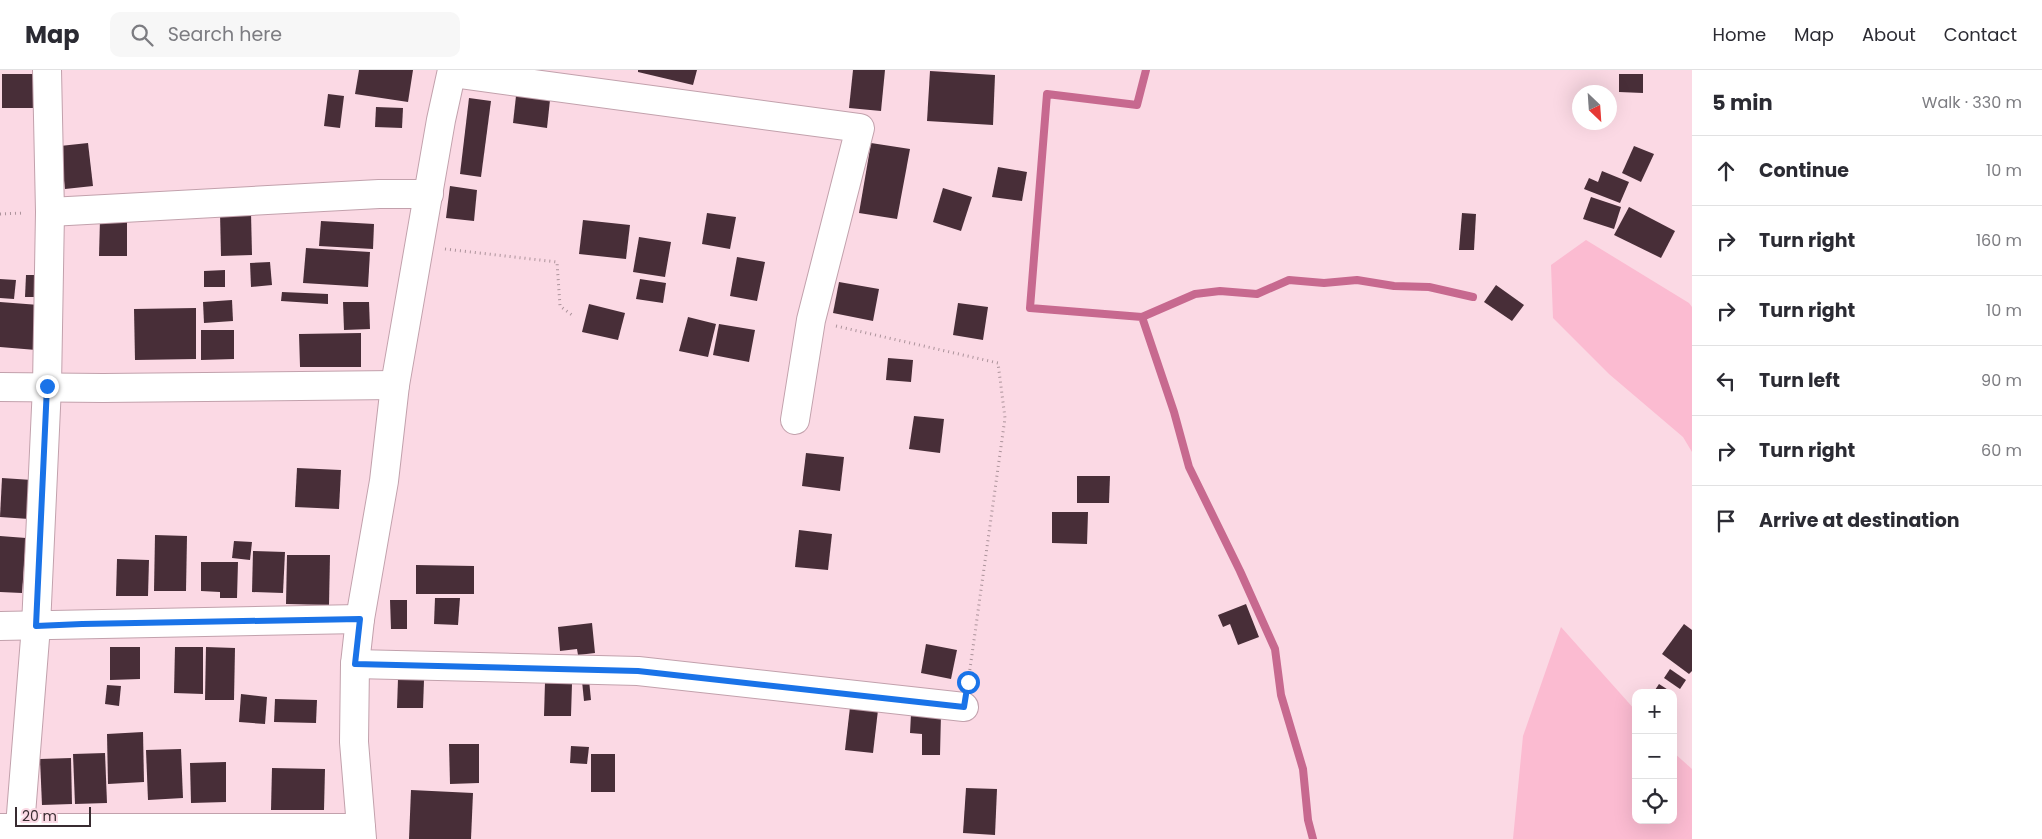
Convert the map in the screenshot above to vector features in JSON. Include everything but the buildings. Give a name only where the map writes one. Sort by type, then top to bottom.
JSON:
[{"type":"street","points":[[47,70],[50,212],[47,386],[36,626],[12,831],[362,833],[354,742],[355,664],[360,619],[384,481],[395,385],[441,120],[452,71],[860,128],[811,320],[795,420]]},
{"type":"street","points":[[50,212],[379,194],[429,194]]},
{"type":"street","points":[[0,386],[113,388],[395,385]]},
{"type":"street","points":[[0,626],[360,619]]},
{"type":"street","points":[[355,664],[638,671],[964,707]]},
{"type":"path","points":[[420,246],[557,262],[560,306],[572,315]]},
{"type":"path","points":[[811,320],[998,364],[1005,418],[964,707]]},
{"type":"shaded area","points":[[1586,240],[1689,303],[1692,307],[1692,452],[1683,437],[1609,374],[1553,318],[1551,265]]},
{"type":"shaded area","points":[[1561,627],[1632,707],[1632,824],[1677,824],[1677,756],[1692,769],[1692,839],[1513,839],[1523,736]]},
{"type":"waterway","points":[[1146,70],[1137,105],[1047,94],[1030,308],[1142,317],[1174,412],[1189,467],[1240,571],[1275,649],[1281,695],[1303,769],[1308,820],[1313,839]]},
{"type":"waterway","points":[[1142,317],[1195,294],[1220,291],[1257,294],[1289,280],[1324,283],[1357,280],[1394,286],[1429,287],[1473,297]]},
{"type":"route","points":[[47,386],[36,626],[360,619],[355,664],[638,671],[964,707],[968,682]]}]
